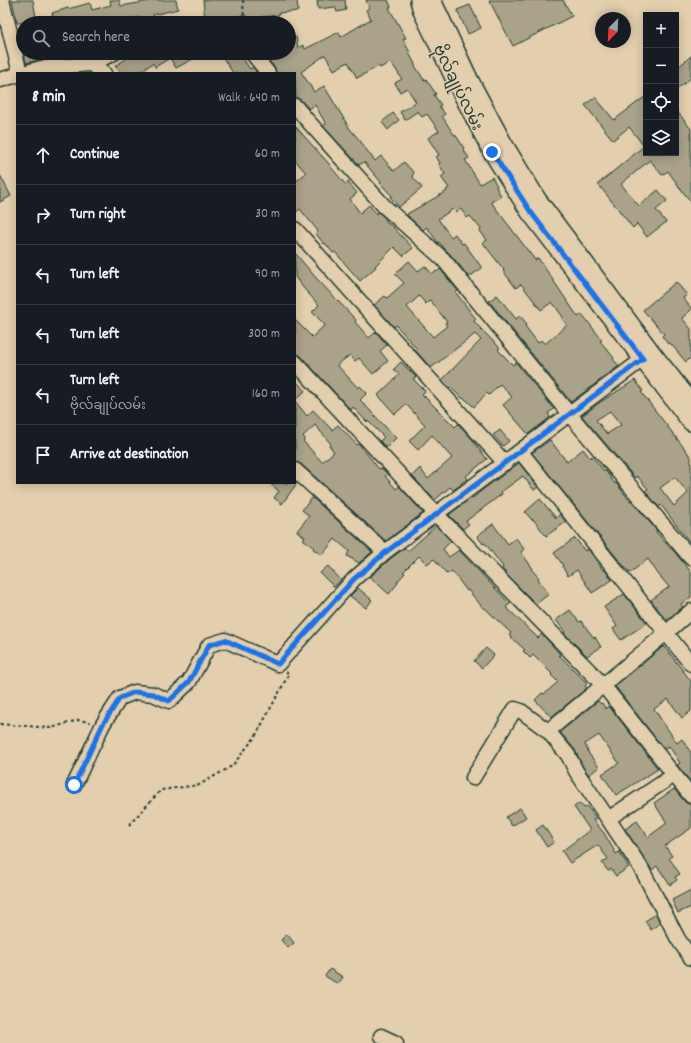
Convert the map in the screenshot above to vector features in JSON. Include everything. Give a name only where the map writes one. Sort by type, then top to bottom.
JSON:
[{"type":"main road","name":"ဗိုလ်ချုပ်လမ်း","points":[[419,0],[422,11],[458,86],[492,152],[530,211],[691,422]]},
{"type":"main road","name":"ဗိုလ်ချုပ်လမ်း","points":[[432,0],[470,81],[503,143],[537,199],[656,358],[691,402]]},
{"type":"street","points":[[2,0],[16,57]]},
{"type":"street","points":[[17,60],[20,72]]},
{"type":"street","points":[[30,72],[91,64],[99,60]]},
{"type":"street","points":[[258,60],[267,72]]},
{"type":"street","points":[[91,64],[103,72]]},
{"type":"street","points":[[0,80],[16,75]]},
{"type":"street","points":[[296,107],[384,206],[443,260],[691,558]]},
{"type":"street","points":[[296,230],[505,463]]},
{"type":"street","points":[[74,785],[103,724],[120,698],[135,692],[153,694],[169,701],[189,682],[209,645],[225,640],[278,664],[354,579],[386,552],[643,359]]},
{"type":"street","points":[[296,363],[436,514],[603,685],[691,796]]},
{"type":"street","points":[[520,451],[691,664]]},
{"type":"street","points":[[296,471],[386,552]]},
{"type":"street","points":[[548,731],[691,611]]},
{"type":"street","points":[[473,778],[515,709],[521,711],[548,731],[568,756],[576,771],[641,868],[678,939],[691,958]]},
{"type":"street","points":[[608,819],[674,775]]},
{"type":"street","points":[[381,1036],[396,1043]]},
{"type":"path","points":[[243,0],[244,16]]},
{"type":"path","points":[[130,825],[161,790],[198,785],[232,766],[255,737],[289,674],[278,664]]},
{"type":"path","points":[[0,724],[51,728],[78,720],[103,724]]},
{"type":"building","points":[[12,0],[33,0],[36,16],[16,16],[16,18]]},
{"type":"building","points":[[110,0],[119,0],[121,6],[156,0],[176,0],[178,9],[153,16],[53,16],[52,13],[90,3],[92,10],[111,5]]},
{"type":"building","points":[[203,0],[297,0],[298,11],[279,13],[279,15],[205,16]]},
{"type":"building","points":[[317,0],[345,0],[346,10],[337,12],[335,7],[318,9]]},
{"type":"building","points":[[366,0],[388,0],[391,7],[389,8],[406,38],[403,39],[414,64],[424,80],[426,79],[436,94],[434,95],[445,114],[442,116],[464,148],[463,149],[469,158],[465,160],[480,184],[492,177],[497,186],[496,187],[501,196],[491,202],[535,260],[538,258],[578,317],[582,314],[602,340],[600,341],[619,366],[571,402],[489,301],[497,295],[516,319],[520,316],[527,324],[525,326],[538,343],[541,340],[545,344],[567,325],[552,302],[541,310],[521,284],[516,288],[483,243],[487,240],[480,231],[481,229],[470,216],[467,218],[461,209],[456,212],[453,209],[438,219],[451,237],[455,234],[462,244],[464,243],[482,268],[469,277],[450,254],[439,242],[438,243],[427,227],[423,230],[407,215],[447,191],[446,190],[449,188],[441,177],[445,174],[436,157],[439,155],[428,138],[439,131],[427,114],[422,117],[418,111],[405,120],[400,112],[416,102],[407,88],[400,92],[395,83],[402,79],[391,62],[380,68],[379,66],[357,78],[348,62],[334,70],[325,55],[301,72],[314,92],[324,86],[350,129],[375,161],[381,156],[394,171],[404,162],[414,173],[412,176],[422,188],[399,207],[390,197],[392,196],[364,162],[359,165],[323,126],[326,124],[315,105],[309,109],[301,100],[296,98],[296,72],[276,72],[275,68],[268,60],[296,60],[296,37],[298,48],[303,45],[305,49],[339,32],[341,37],[371,19],[366,10],[369,8]]},
{"type":"building","points":[[489,0],[563,0],[572,16],[513,46]]},
{"type":"building","points":[[470,5],[481,28],[468,34],[457,10]]},
{"type":"building","points":[[691,56],[691,78],[679,88],[679,84],[679,66]]},
{"type":"building","points":[[25,60],[39,60],[26,63]]},
{"type":"building","points":[[124,60],[167,60],[155,67],[153,63],[140,72],[120,72],[115,66]]},
{"type":"building","points":[[171,60],[191,60],[176,68]]},
{"type":"building","points":[[225,60],[244,60],[250,69],[253,67],[256,72],[232,72]]},
{"type":"building","points":[[595,97],[614,120],[643,98],[643,145],[629,127],[613,140],[585,105]]},
{"type":"building","points":[[393,113],[399,120],[388,130],[382,122]]},
{"type":"building","points":[[679,114],[691,129],[691,202],[668,171],[662,175],[650,160],[621,184],[639,206],[658,190],[667,201],[656,210],[666,222],[647,237],[637,224],[633,228],[598,184],[643,147],[643,156],[679,156]]},
{"type":"building","points":[[296,127],[346,185],[348,182],[357,193],[350,199],[360,213],[369,205],[377,214],[378,212],[385,218],[388,224],[390,224],[413,248],[403,256],[394,247],[375,266],[376,267],[360,281],[335,252],[333,253],[325,243],[324,244],[316,234],[318,231],[300,209],[296,212],[296,181],[306,173],[296,161]]},
{"type":"building","points":[[0,175],[11,196],[0,202]]},
{"type":"building","points":[[296,254],[317,279],[356,320],[355,322],[369,338],[376,332],[387,345],[380,351],[388,361],[373,374],[359,358],[355,361],[350,355],[337,365],[358,388],[360,386],[367,393],[360,400],[396,438],[386,448],[380,441],[384,437],[353,407],[351,410],[301,356],[296,354],[296,321],[312,337],[325,325],[312,312],[319,305],[296,278]]},
{"type":"building","points":[[409,261],[418,271],[425,266],[432,274],[440,269],[458,291],[456,293],[476,319],[474,321],[500,348],[498,350],[513,365],[516,362],[554,409],[548,413],[550,417],[528,434],[503,405],[512,397],[500,384],[489,395],[487,393],[474,407],[450,387],[449,388],[442,380],[481,340],[475,334],[431,368],[396,325],[394,327],[374,305],[385,296],[387,298],[404,283],[395,274]],"holes":[[[419,296],[426,304],[430,300],[447,322],[445,323],[447,326],[433,337],[407,307]]]},
{"type":"building","points":[[676,282],[687,295],[683,298],[691,308],[691,310],[682,318],[691,329],[691,357],[686,362],[670,343],[668,344],[662,336],[664,334],[643,310]]},
{"type":"building","points":[[401,362],[416,377],[413,379],[425,391],[422,394],[455,427],[458,424],[473,440],[487,459],[466,476],[468,479],[461,483],[462,484],[453,490],[450,487],[435,500],[412,476],[420,468],[428,479],[452,458],[432,435],[418,450],[409,441],[425,425],[406,404],[395,414],[378,395],[399,375],[394,369]]},
{"type":"building","points":[[635,380],[643,391],[641,392],[691,457],[691,544],[661,505],[659,507],[645,491],[648,489],[637,476],[635,478],[582,416],[599,403]],"holes":[[[610,411],[621,425],[607,434],[596,420]],[[675,477],[688,493],[674,506],[660,488]]]},
{"type":"building","points":[[296,381],[305,391],[296,399]]},
{"type":"building","points":[[296,402],[307,416],[313,410],[332,430],[338,425],[357,445],[359,444],[379,469],[381,468],[388,474],[385,476],[396,489],[399,486],[423,513],[386,541],[301,464],[296,462]],"holes":[[[315,425],[331,444],[329,445],[334,452],[322,462],[303,441],[305,439],[303,436]]]},
{"type":"building","points":[[500,430],[509,441],[503,446],[493,435]]},
{"type":"building","points":[[550,440],[567,462],[583,449],[590,458],[592,456],[691,572],[691,597],[681,604],[683,607],[666,620],[651,600],[669,587],[648,559],[630,573],[532,453]]},
{"type":"building","points":[[519,463],[538,487],[534,490],[523,476],[466,521],[469,524],[463,529],[449,515],[472,497],[473,498]]},
{"type":"building","points":[[297,483],[282,504],[274,498],[279,491],[270,484]]},
{"type":"building","points":[[312,498],[372,552],[359,563],[347,556],[349,551],[335,539],[322,555],[313,549],[314,548],[303,539],[305,537],[297,531],[309,516],[302,510]]},
{"type":"building","points":[[540,499],[556,518],[560,514],[566,522],[546,536],[533,519],[532,520],[525,512]]},
{"type":"building","points":[[493,524],[508,544],[516,538],[524,549],[521,552],[549,594],[536,604],[508,576],[485,543],[483,544],[477,536]]},
{"type":"building","points":[[436,526],[451,541],[443,549],[449,557],[459,550],[510,604],[506,607],[538,638],[542,634],[560,654],[559,655],[587,683],[585,686],[587,688],[551,717],[535,700],[558,682],[533,655],[530,658],[523,651],[525,650],[509,635],[511,633],[485,608],[484,609],[468,590],[467,591],[452,571],[447,574],[434,559],[427,564],[419,556],[403,572],[405,573],[389,594],[370,577],[405,548],[408,551]]},
{"type":"building","points":[[575,538],[585,551],[588,549],[612,580],[592,593],[577,570],[568,576],[562,566],[563,565],[554,553]]},
{"type":"building","points":[[328,566],[341,580],[334,587],[320,573]]},
{"type":"building","points":[[358,588],[372,600],[366,608],[350,596]]},
{"type":"building","points":[[624,594],[647,623],[621,640],[613,629],[617,626],[604,607]]},
{"type":"building","points":[[570,610],[579,622],[581,621],[594,638],[595,637],[601,647],[587,656],[564,633],[565,632],[556,620]]},
{"type":"building","points":[[664,646],[691,681],[691,711],[682,718],[668,699],[654,709],[677,743],[682,739],[691,753],[691,782],[677,765],[680,763],[669,746],[664,749],[615,686]]},
{"type":"building","points":[[486,648],[494,655],[482,668],[474,661]]},
{"type":"building","points":[[598,701],[601,704],[602,703],[606,709],[609,706],[658,769],[616,795],[602,774],[619,763],[599,735],[585,744],[589,754],[599,767],[589,775],[583,767],[575,750],[560,732]]},
{"type":"building","points":[[674,789],[685,802],[691,804],[691,828],[665,846],[672,856],[669,858],[680,874],[675,877],[677,880],[670,885],[657,866],[652,870],[625,829],[637,821],[648,837],[667,823],[654,803]]},
{"type":"building","points":[[580,803],[584,808],[587,806],[596,818],[593,820],[604,833],[616,854],[619,852],[629,867],[616,876],[611,869],[608,871],[602,863],[608,859],[598,845],[570,863],[562,851],[590,830],[574,807]]},
{"type":"building","points":[[520,808],[526,817],[512,826],[506,817]]},
{"type":"building","points":[[543,825],[554,842],[547,847],[536,830]]},
{"type":"building","points":[[691,890],[691,907],[678,913],[672,900]]},
{"type":"building","points":[[656,914],[660,923],[651,930],[645,921]]},
{"type":"building","points":[[287,934],[294,943],[288,948],[281,940]]},
{"type":"building","points":[[330,969],[343,977],[338,984],[325,976]]},
{"type":"route","points":[[74,785],[103,724],[120,698],[135,692],[153,694],[169,701],[189,682],[209,645],[225,640],[278,664],[354,579],[386,552],[643,359],[530,211],[492,152]]}]
